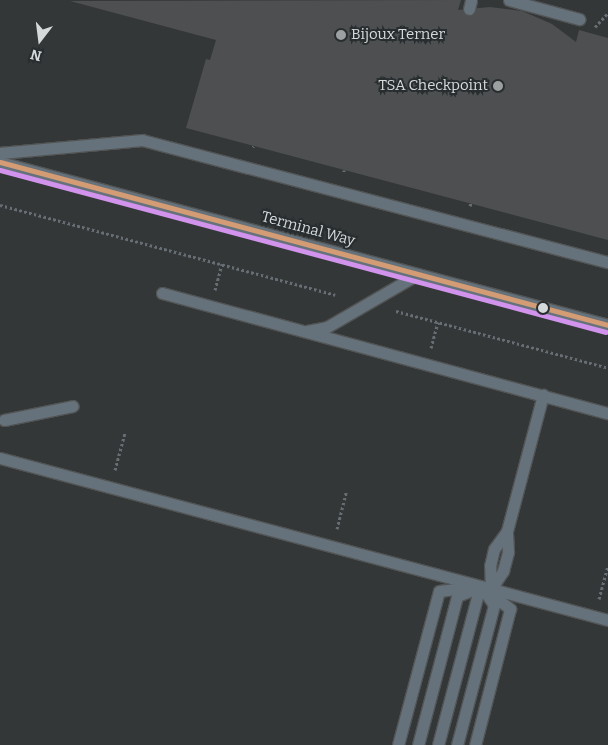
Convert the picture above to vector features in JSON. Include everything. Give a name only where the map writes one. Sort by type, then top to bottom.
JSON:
[{"type":"lane","points":[[509,0],[579,19]]},
{"type":"lane","points":[[0,153],[142,140],[608,262]]},
{"type":"lane","name":"Terminal Way","points":[[0,162],[608,325]]},
{"type":"lane","points":[[304,331],[327,327],[418,274]]},
{"type":"lane","points":[[162,293],[608,413]]},
{"type":"lane","points":[[438,745],[486,587],[494,549],[507,531],[543,395]]},
{"type":"lane","points":[[4,420],[73,406]]},
{"type":"lane","points":[[0,458],[608,620]]},
{"type":"lane","points":[[418,745],[458,596],[486,587]]},
{"type":"lane","points":[[458,745],[494,605],[486,587]]},
{"type":"lane","points":[[398,745],[439,591],[486,587],[510,610],[475,745]]},
{"type":"path","points":[[589,33],[608,13]]},
{"type":"path","points":[[0,205],[335,295]]},
{"type":"path","points":[[211,306],[222,264]]},
{"type":"path","points":[[396,311],[608,368]]},
{"type":"path","points":[[427,364],[438,322]]},
{"type":"path","points":[[115,470],[125,433]]},
{"type":"path","points":[[337,529],[346,492]]},
{"type":"path","points":[[599,600],[608,566]]},
{"type":"path","points":[[590,597],[608,602]]},
{"type":"building","points":[[461,0],[458,10],[490,7],[522,11],[552,24],[576,42],[579,30],[608,38],[608,240],[186,128],[206,59],[210,60],[216,40],[70,1]]},
{"type":"transit line","points":[[0,162],[608,325]]},
{"type":"transit line","points":[[0,170],[606,332]]},
{"type":"place","name":"Bijoux Terner","points":[[341,35]]},
{"type":"place","name":"TSA Checkpoint","points":[[498,86]]}]
